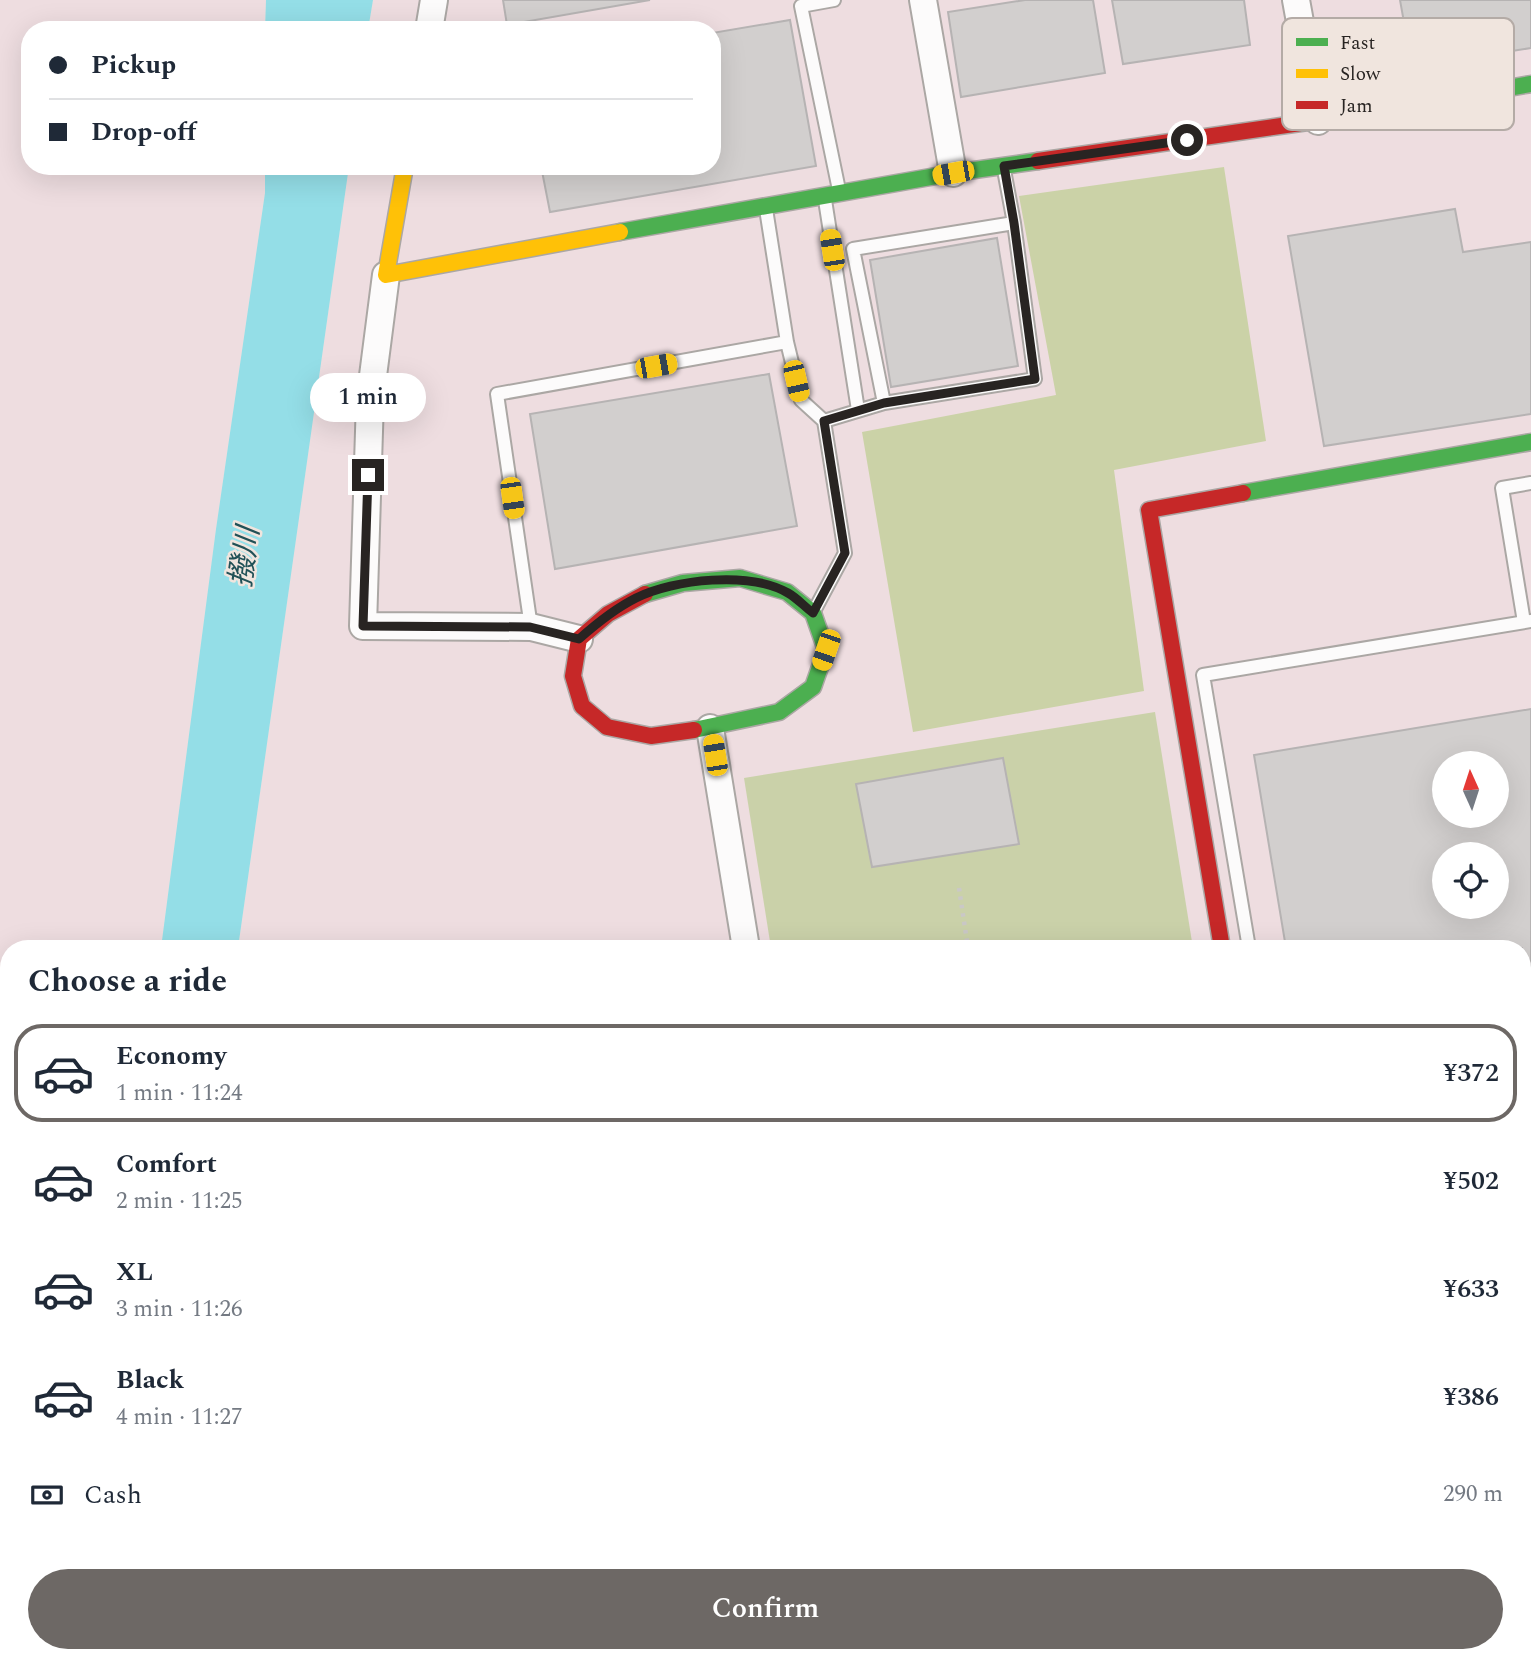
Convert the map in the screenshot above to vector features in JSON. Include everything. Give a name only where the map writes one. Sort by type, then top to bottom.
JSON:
[{"type":"main road","points":[[403,175],[386,275],[953,173],[1282,126]]},
{"type":"main road","points":[[1221,940],[1149,510],[1531,442]]},
{"type":"main road","points":[[740,578],[787,592],[813,613],[826,650],[813,687],[779,712],[710,728],[651,736],[607,727],[583,706],[573,676],[579,639],[608,614],[639,596],[683,583],[740,578]]},
{"type":"street","points":[[431,21],[435,0]]},
{"type":"street","points":[[923,0],[953,173]]},
{"type":"street","points":[[1296,0],[1299,18]]},
{"type":"street","points":[[386,275],[370,399],[363,626],[530,627],[579,639]]},
{"type":"street","points":[[710,728],[746,940]]},
{"type":"lane","points":[[834,0],[801,6],[832,195],[858,410]]},
{"type":"lane","points":[[824,421],[884,403],[1035,379],[1004,166]]},
{"type":"lane","points":[[766,205],[787,342],[801,400],[824,421],[845,553],[813,613]]},
{"type":"lane","points":[[884,403],[853,249],[1014,223]]},
{"type":"lane","points":[[530,627],[497,394],[787,342]]},
{"type":"lane","points":[[1248,940],[1203,675],[1527,621],[1502,488],[1531,483]]},
{"type":"path","points":[[959,888],[967,940]]},
{"type":"shaded area","points":[[0,0],[266,0],[265,21],[21,21],[21,175],[265,175],[265,193],[216,529],[162,940],[0,940]]},
{"type":"shaded area","points":[[373,0],[1531,0],[1531,940],[239,940],[348,175],[721,175],[721,21],[370,21]]},
{"type":"green space","points":[[1224,167],[1266,441],[1114,470],[1144,691],[913,732],[862,432],[1056,395],[1019,196]]},
{"type":"green space","points":[[1155,712],[1192,940],[770,940],[744,778]]},
{"type":"water","points":[[266,0],[373,0],[370,21],[265,21]]},
{"type":"water","name":"撥川","points":[[265,175],[348,175],[239,940],[162,940],[216,529],[265,193]]},
{"type":"building","points":[[503,0],[650,0],[530,21],[506,21]]},
{"type":"building","points":[[1025,0],[1093,0],[1105,73],[961,97],[948,12]]},
{"type":"building","points":[[1112,0],[1244,0],[1250,45],[1123,64]]},
{"type":"building","points":[[1400,0],[1531,0],[1531,48],[1514,51],[1514,18],[1403,18]]},
{"type":"building","points":[[790,20],[816,166],[550,212],[543,175],[721,175],[721,32]]},
{"type":"building","points":[[1455,209],[1463,252],[1531,242],[1531,414],[1324,446],[1288,236]]},
{"type":"building","points":[[997,238],[1018,366],[891,387],[870,260]]},
{"type":"building","points":[[769,374],[797,526],[555,569],[530,414]]},
{"type":"building","points":[[1531,709],[1531,940],[1285,940],[1254,755]]},
{"type":"building","points":[[1003,758],[1019,844],[872,867],[856,784]]},
{"type":"traffic: fast","points":[[1514,87],[1531,84]]},
{"type":"traffic: fast","points":[[620,232],[953,173],[1038,161]]},
{"type":"traffic: fast","points":[[1243,493],[1531,442]]},
{"type":"traffic: fast","points":[[694,730],[779,712],[813,687],[826,650],[813,613],[787,592],[740,578]]},
{"type":"traffic: fast","points":[[645,594],[683,583],[740,578]]},
{"type":"traffic: slow","points":[[403,175],[386,275],[620,232]]},
{"type":"traffic: jam","points":[[1038,161],[1282,126]]},
{"type":"traffic: jam","points":[[1221,940],[1149,510],[1243,493]]},
{"type":"traffic: jam","points":[[645,594],[608,614],[579,639],[573,676],[582,706],[607,727],[651,736],[694,730]]},
{"type":"route","points":[[368,475],[363,626],[530,627],[579,639],[608,614],[639,596],[683,583],[740,578],[787,592],[813,613],[845,553],[824,421],[884,403],[1035,379],[1004,166],[1187,140]]}]
